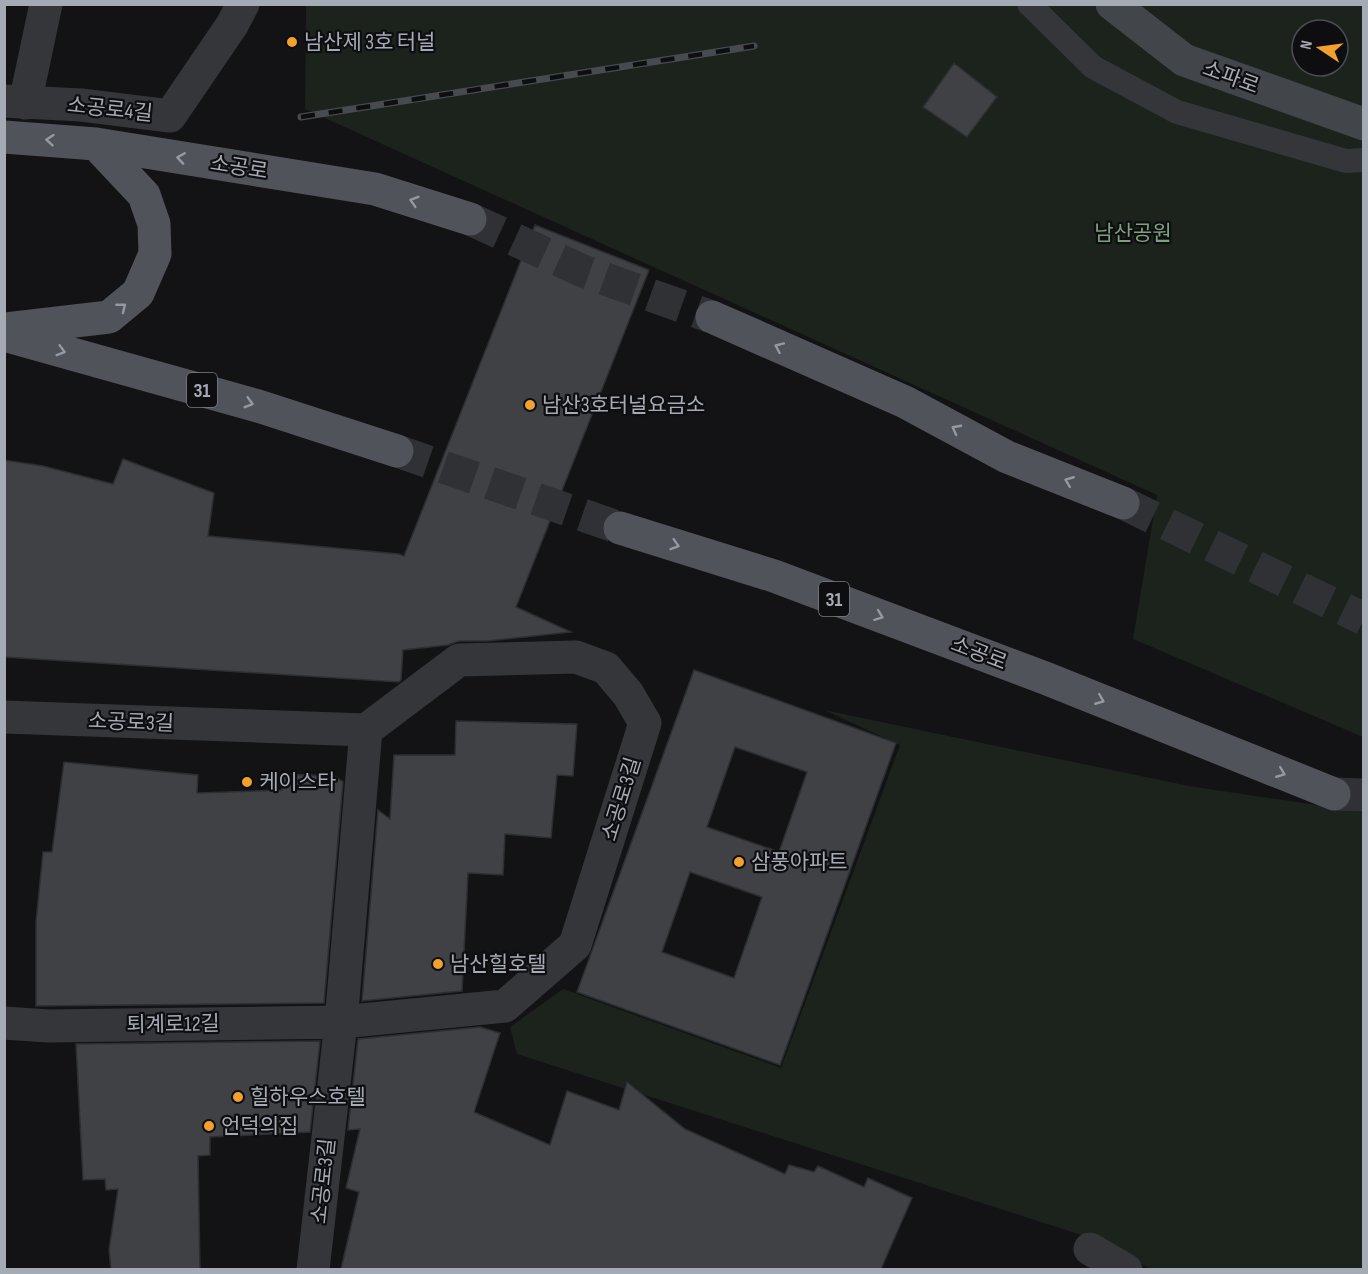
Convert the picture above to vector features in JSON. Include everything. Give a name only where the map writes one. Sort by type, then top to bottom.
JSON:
[{"type":"main road","name":"소공로","points":[[4,136],[96,144],[375,189],[470,219]]},
{"type":"main road","points":[[4,329],[109,317],[138,293],[155,254],[154,224],[144,195],[96,144]]},
{"type":"main road","points":[[712,317],[905,402],[1007,457],[1123,503]]},
{"type":"main road","name":"31","points":[[4,335],[258,406],[397,451]]},
{"type":"main road","name":"소공로","points":[[620,528],[774,576],[1046,678],[1334,794]]},
{"type":"street","name":"소공로4길","points":[[46,4],[15,102],[81,105],[170,116],[232,25],[243,4]]},
{"type":"street","name":"소파로","points":[[1112,4],[1184,60],[1364,124]]},
{"type":"street","name":"소공로3길","points":[[4,717],[366,730],[459,660],[576,657],[606,668],[628,694],[645,723],[575,945],[505,1006],[341,1022]]},
{"type":"street","name":"소공로3길","points":[[313,1269],[341,1022],[366,730]]},
{"type":"street","name":"퇴계로12길","points":[[4,1023],[48,1026],[341,1022]]},
{"type":"street","points":[[1090,1250],[1126,1269]]},
{"type":"lane","points":[[1029,4],[1093,67],[1177,112],[1346,161],[1364,160]]},
{"type":"green space","name":"남산공원","points":[[306,5],[1363,5],[1363,737],[1133,639],[1157,495],[305,109]]},
{"type":"green space","points":[[824,710],[1189,786],[1363,812],[1363,1269],[1151,1269],[1091,1238],[517,1054],[510,1027],[563,989],[781,1068],[900,745]]},
{"type":"building","points":[[954,63],[997,97],[967,137],[923,107]]},
{"type":"building","points":[[535,225],[649,270],[516,607],[571,632],[487,641],[459,641],[448,645],[403,650],[399,682],[4,657],[4,460],[43,466],[113,484],[123,459],[214,493],[208,536],[404,556]]},
{"type":"building","name":"삼풍아파트","points":[[694,670],[896,743],[780,1065],[577,992]],"holes":[[[735,747],[807,772],[779,852],[707,827]],[[690,872],[762,897],[734,978],[662,952]]]},
{"type":"building","points":[[456,721],[577,724],[573,776],[557,775],[551,838],[505,834],[503,875],[468,873],[462,991],[362,1001],[378,810],[390,819],[394,755],[455,755]]},
{"type":"building","points":[[64,762],[198,775],[197,793],[282,790],[282,774],[334,776],[343,782],[324,1003],[36,1006],[36,922],[43,852],[52,852]]},
{"type":"building","points":[[480,1027],[500,1033],[474,1112],[550,1145],[567,1091],[619,1110],[627,1082],[685,1129],[785,1174],[789,1165],[814,1172],[818,1166],[864,1187],[868,1178],[912,1198],[881,1269],[341,1269],[359,1192],[346,1188],[360,1129],[348,1130],[358,1039]]},
{"type":"building","points":[[320,1041],[310,1132],[210,1137],[210,1155],[198,1156],[200,1269],[111,1269],[109,1250],[118,1189],[106,1190],[105,1179],[83,1180],[76,1044]]},
{"type":"tunnel","points":[[470,219],[583,271],[712,317]]},
{"type":"tunnel","points":[[397,451],[620,528]]},
{"type":"tunnel","points":[[1123,503],[1364,619]]},
{"type":"tunnel","points":[[1334,794],[1364,795]]},
{"type":"railway","points":[[301,117],[754,46]]},
{"type":"place","name":"남산제 3호 터널","points":[[292,42]]},
{"type":"place","name":"남산3호터널요금소","points":[[530,405]]},
{"type":"place","name":"케이스타","points":[[247,782]]},
{"type":"place","name":"삼풍아파트","points":[[739,862]]},
{"type":"place","name":"남산힐호텔","points":[[438,964]]},
{"type":"place","name":"힐하우스호텔","points":[[238,1097]]},
{"type":"place","name":"언덕의집","points":[[209,1126]]}]
